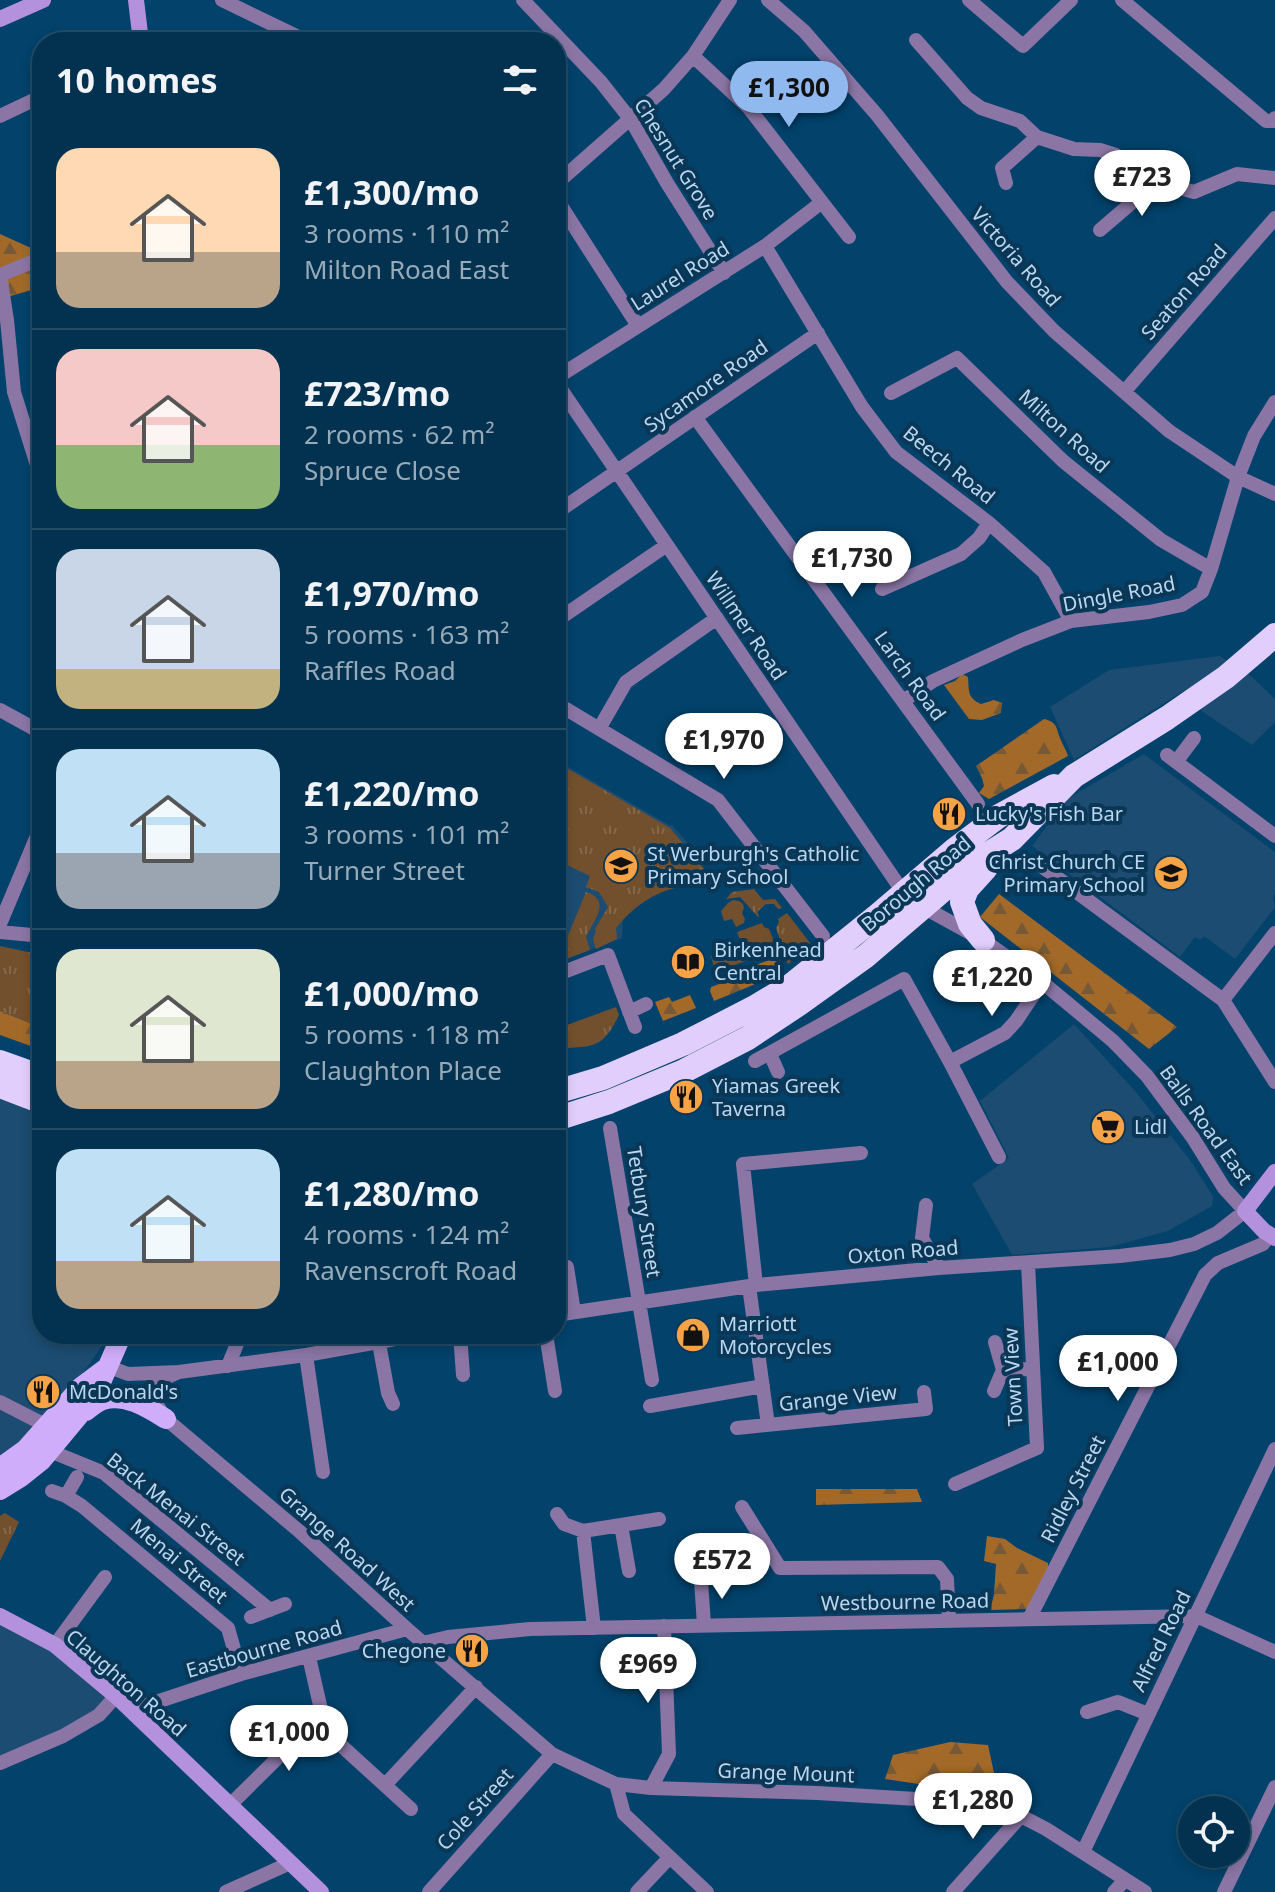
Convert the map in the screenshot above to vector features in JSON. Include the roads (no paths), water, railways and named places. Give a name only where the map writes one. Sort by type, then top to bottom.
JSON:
[{"type":"highway","name":"Borough Road","points":[[566,1116],[684,1071],[748,1038],[866,956],[977,861],[1012,839],[1074,776],[1226,677],[1275,635]]},
{"type":"highway","points":[[566,1089],[603,1078],[683,1044],[790,986],[999,816],[1074,776]]},
{"type":"highway","points":[[983,940],[970,924],[962,902],[967,889],[1012,839]]},
{"type":"highway","points":[[0,1062],[32,1073]]},
{"type":"highway","points":[[0,1086],[32,1098]]},
{"type":"main road","points":[[0,1490],[21,1477],[50,1451],[82,1413],[95,1396],[118,1344]]},
{"type":"main road","points":[[0,1468],[26,1449],[81,1387],[109,1367]]},
{"type":"main road","points":[[82,1413],[103,1400],[121,1398],[142,1405],[166,1419]]},
{"type":"street","points":[[136,0],[140,32]]},
{"type":"street","points":[[222,0],[288,32]]},
{"type":"street","name":"Chesnut Grove","points":[[523,0],[553,32]]},
{"type":"street","points":[[566,175],[664,89],[693,56],[730,0]]},
{"type":"street","name":"Victoria Road","points":[[768,0],[804,31],[877,115],[1007,282],[1054,331],[1169,431],[1238,477],[1275,494]]},
{"type":"street","points":[[969,0],[1023,46],[1071,0]]},
{"type":"street","points":[[1122,0],[1266,121],[1275,118]]},
{"type":"street","points":[[0,19],[38,1]]},
{"type":"street","points":[[916,40],[967,98],[981,108],[1020,121],[1037,137],[1074,149],[1100,150],[1116,155],[1146,178],[1194,192],[1237,174],[1275,178]]},
{"type":"street","name":"Chesnut Grove","points":[[566,45],[631,120],[724,273]]},
{"type":"street","points":[[693,56],[748,107],[849,237]]},
{"type":"street","points":[[0,116],[32,101]]},
{"type":"street","points":[[1006,183],[1002,168],[1037,137]]},
{"type":"street","points":[[1100,230],[1136,199],[1146,178]]},
{"type":"street","name":"Laurel Road","points":[[566,373],[765,246],[822,202]]},
{"type":"street","points":[[566,214],[638,326]]},
{"type":"street","name":"Seaton Road","points":[[1124,392],[1275,218]]},
{"type":"street","name":"Beech Road","points":[[765,246],[862,407],[896,452],[989,523],[1044,572],[1071,621]]},
{"type":"street","points":[[32,262],[0,275],[14,392],[32,449]]},
{"type":"street","name":"Sycamore Road","points":[[566,506],[818,333]]},
{"type":"street","name":"Milton Road","points":[[891,393],[957,358],[1063,461],[1161,540],[1211,569]]},
{"type":"street","name":"Willmer Road","points":[[566,395],[903,892]]},
{"type":"street","name":"Dingle Road","points":[[903,701],[933,681],[1071,621],[1182,605],[1202,592],[1238,477],[1254,436],[1275,402]]},
{"type":"street","name":"Larch Road","points":[[695,417],[978,804]]},
{"type":"street","points":[[882,589],[961,554],[979,538],[989,523]]},
{"type":"street","points":[[566,614],[667,545]]},
{"type":"street","points":[[599,729],[626,682],[717,618]]},
{"type":"street","points":[[566,709],[718,800],[823,936]]},
{"type":"street","points":[[0,710],[32,728]]},
{"type":"street","points":[[1194,738],[1172,759],[1275,836]]},
{"type":"street","points":[[0,924],[32,848]]},
{"type":"street","points":[[1036,862],[1223,1000],[1275,1082]]},
{"type":"street","name":"Balls Road East","points":[[903,892],[923,907],[983,940],[1042,982],[1113,1041],[1147,1076],[1193,1138],[1224,1188],[1245,1211]]},
{"type":"street","points":[[0,932],[32,935]]},
{"type":"street","points":[[1223,1000],[1275,933]]},
{"type":"street","points":[[566,971],[608,955],[635,1027]]},
{"type":"street","points":[[755,1061],[904,979],[999,1157]]},
{"type":"street","points":[[950,1062],[1005,1033],[1042,982]]},
{"type":"street","points":[[629,1012],[646,1004]]},
{"type":"street","points":[[770,1054],[778,1072]]},
{"type":"street","name":"Tetbury Street","points":[[610,1128],[652,1380]]},
{"type":"street","points":[[768,1425],[752,1286],[743,1164],[861,1153]]},
{"type":"street","points":[[1272,1236],[1245,1211],[1275,1172]]},
{"type":"street","points":[[926,1205],[922,1238],[939,1268]]},
{"type":"street","name":"Oxton Road","points":[[566,1313],[752,1286],[1170,1250],[1194,1244],[1217,1233],[1245,1211]]},
{"type":"street","name":"Ridley Street","points":[[1029,1619],[1205,1275],[1218,1263],[1263,1244],[1272,1236]]},
{"type":"street","name":"Town View","points":[[955,1484],[1037,1448],[1028,1263]]},
{"type":"street","points":[[567,1267],[574,1312]]},
{"type":"street","points":[[994,1391],[1003,1370],[995,1342]]},
{"type":"street","points":[[228,1366],[237,1344]]},
{"type":"street","points":[[109,1367],[128,1374],[179,1372],[373,1344]]},
{"type":"street","points":[[379,1344],[388,1393],[393,1404]]},
{"type":"street","points":[[461,1344],[463,1375]]},
{"type":"street","points":[[548,1344],[555,1391]]},
{"type":"street","points":[[306,1355],[323,1472]]},
{"type":"street","points":[[1003,1370],[1033,1369]]},
{"type":"street","points":[[166,1419],[151,1395],[152,1387],[157,1381],[179,1372]]},
{"type":"street","points":[[650,1406],[763,1386]]},
{"type":"street","name":"Grange View","points":[[737,1428],[926,1409],[924,1392]]},
{"type":"street","points":[[0,1402],[47,1426]]},
{"type":"street","name":"Grange Road West","points":[[166,1419],[299,1531],[552,1754]]},
{"type":"street","name":"Alfred Road","points":[[1083,1852],[1275,1449]]},
{"type":"street","name":"Back Menai Street","points":[[50,1451],[104,1473],[270,1610]]},
{"type":"street","points":[[0,1499],[21,1477]]},
{"type":"street","name":"Menai Street","points":[[77,1477],[59,1493],[82,1506],[228,1628],[241,1674]]},
{"type":"street","points":[[742,1507],[780,1568],[938,1567],[947,1579],[949,1621]]},
{"type":"street","points":[[557,1514],[564,1524],[583,1531],[659,1519]]},
{"type":"street","points":[[621,1525],[629,1571]]},
{"type":"street","points":[[583,1531],[594,1628]]},
{"type":"street","points":[[734,1560],[762,1542]]},
{"type":"street","points":[[55,1645],[105,1577]]},
{"type":"street","points":[[701,1580],[704,1625]]},
{"type":"street","points":[[251,1617],[285,1604]]},
{"type":"street","name":"Claughton Road","points":[[0,1616],[55,1645],[116,1696],[321,1892]]},
{"type":"street","points":[[1196,1616],[1275,1652]]},
{"type":"street","name":"Westbourne Road","points":[[423,1643],[448,1637],[530,1629],[1196,1616]]},
{"type":"street","points":[[651,1788],[669,1754],[664,1626]]},
{"type":"street","name":"Eastbourne Road","points":[[135,1715],[147,1705],[241,1674],[407,1629]]},
{"type":"street","points":[[309,1657],[322,1714],[334,1739],[411,1809]]},
{"type":"street","points":[[385,1785],[476,1687]]},
{"type":"street","points":[[0,1763],[63,1736],[99,1715],[116,1696]]},
{"type":"street","points":[[1087,1712],[1118,1702],[1148,1714]]},
{"type":"street","points":[[230,1805],[322,1714]]},
{"type":"street","name":"Grange Mount","points":[[552,1754],[616,1784],[651,1788],[817,1793],[983,1803],[1021,1816],[1145,1892]]},
{"type":"street","name":"Cole Street","points":[[429,1892],[552,1754]]},
{"type":"street","points":[[616,1784],[624,1814],[707,1892]]},
{"type":"street","points":[[1224,1892],[1275,1787]]},
{"type":"street","points":[[953,1892],[1021,1816]]},
{"type":"street","points":[[637,1892],[669,1858]]},
{"type":"street","points":[[226,1892],[290,1863]]},
{"type":"street","points":[[1114,1892],[1125,1880]]},
{"type":"place","name":"Lucky's Fish Bar","points":[[949,814]]},
{"type":"place","name":"St Werburgh's Catholic Primary School","points":[[621,866]]},
{"type":"place","name":"Christ Church CE Primary School","points":[[1171,873]]},
{"type":"place","name":"Birkenhead Central","points":[[688,962]]},
{"type":"place","name":"Yiamas Greek Taverna","points":[[686,1097]]},
{"type":"place","name":"Lidl","points":[[1108,1127]]},
{"type":"place","name":"Marriott Motorcycles","points":[[693,1335]]},
{"type":"place","name":"McDonald's","points":[[43,1392]]},
{"type":"place","name":"Chegone","points":[[472,1651]]}]
